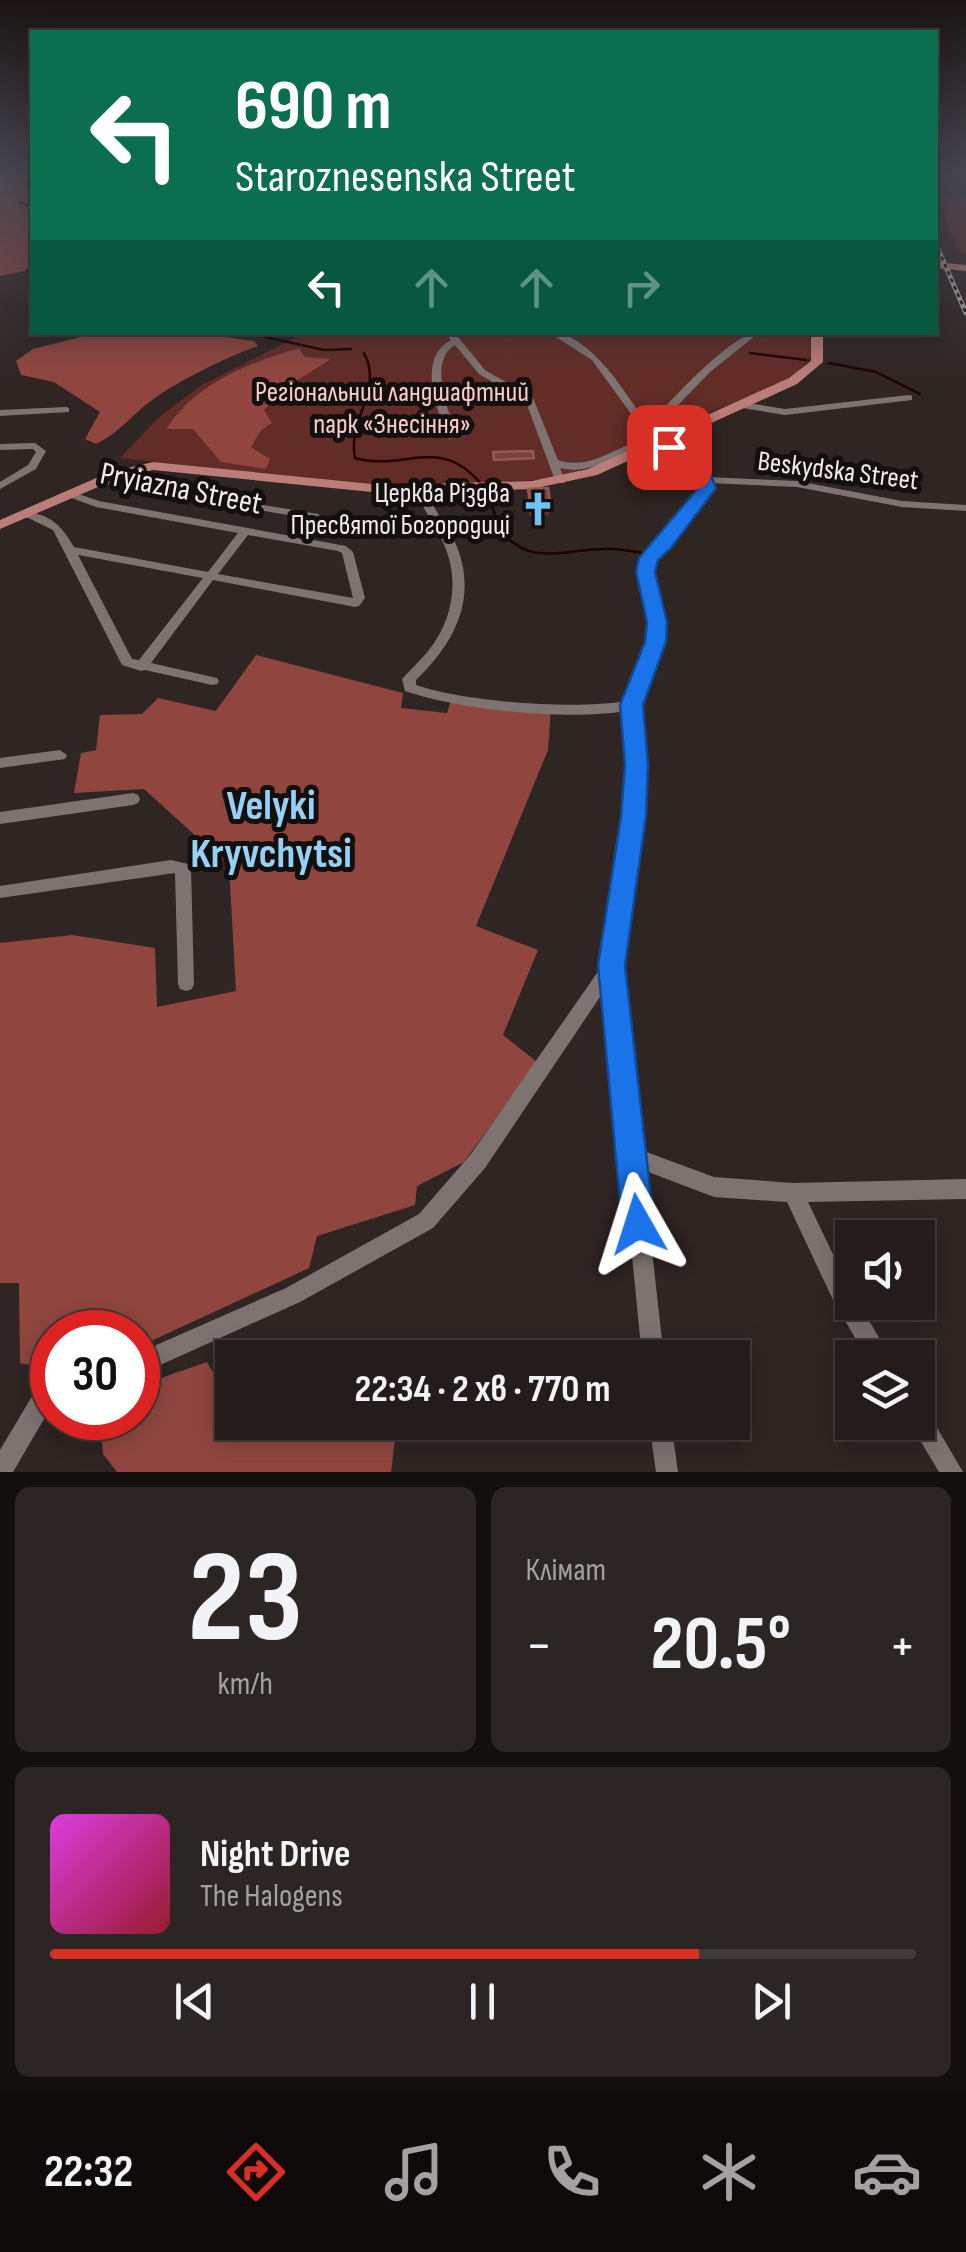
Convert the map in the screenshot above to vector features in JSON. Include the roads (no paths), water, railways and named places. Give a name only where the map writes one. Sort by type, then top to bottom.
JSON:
[{"type":"main road","points":[[938,266],[966,268]]},
{"type":"main road","points":[[0,525],[129,470],[168,466],[336,486],[420,489],[560,481],[592,472],[647,447],[668,443],[807,373],[817,362],[817,335]]},
{"type":"street","points":[[557,335],[588,352],[609,372],[640,420],[668,443],[682,467],[704,480],[704,496],[648,558],[645,572],[657,622],[656,642],[632,705],[637,765],[634,816],[612,965],[650,1340]]},
{"type":"street","points":[[651,428],[702,375],[752,335]]},
{"type":"street","points":[[453,436],[437,395],[438,353],[452,336],[494,382],[530,400],[560,481]]},
{"type":"street","points":[[742,405],[785,412],[909,398]]},
{"type":"street","points":[[0,412],[66,410]]},
{"type":"street","points":[[552,462],[584,469],[644,440],[668,443]]},
{"type":"street","points":[[0,448],[36,446],[41,450],[32,467],[0,486]]},
{"type":"street","name":"Beskydska Street","points":[[704,480],[797,484],[902,504],[966,508]]},
{"type":"street","points":[[101,481],[318,517]]},
{"type":"street","points":[[420,489],[449,540],[462,587],[458,606],[438,647],[409,678],[410,688],[483,702],[552,708],[632,705]]},
{"type":"street","name":"Pryiazna Street","points":[[73,495],[96,504],[342,548],[348,552],[359,598],[355,603],[213,575]]},
{"type":"street","points":[[28,514],[58,528],[123,658],[212,681]]},
{"type":"street","points":[[142,666],[245,531]]},
{"type":"street","points":[[70,550],[213,575]]},
{"type":"street","points":[[0,763],[60,755]]},
{"type":"street","points":[[0,818],[134,800]]},
{"type":"street","points":[[0,892],[171,866],[184,868],[186,984]]},
{"type":"street","points":[[160,1354],[293,1294],[426,1221],[478,1161],[612,965]]},
{"type":"street","points":[[631,1156],[714,1187],[793,1193],[966,1189]]},
{"type":"street","points":[[793,1193],[841,1295],[869,1340]]},
{"type":"street","points":[[0,1472],[30,1421]]},
{"type":"street","points":[[663,1440],[667,1472]]},
{"type":"street","points":[[932,1440],[952,1472]]},
{"type":"waterway","points":[[256,335],[324,350],[351,349]]},
{"type":"waterway","points":[[364,353],[370,380],[356,430],[355,458],[389,461],[436,457],[466,469],[481,484]]},
{"type":"waterway","points":[[750,353],[806,360]]},
{"type":"waterway","points":[[829,363],[876,372],[920,394]]},
{"type":"waterway","points":[[695,476],[696,493]]},
{"type":"waterway","points":[[486,492],[500,527]]},
{"type":"waterway","points":[[646,550],[694,496]]},
{"type":"waterway","points":[[502,533],[525,550],[537,553],[607,549],[643,553]]},
{"type":"railway","points":[[938,249],[966,313]]},
{"type":"place","name":"Церква Різдва Пресвятої Богородиці","points":[[538,509]]},
{"type":"district","name":"Velyki Kryvchytsi","points":[[271,830]]},
{"type":"park label","name":"Регіональний ландшафтний парк «Знесіння»","points":[[392,408]]}]
